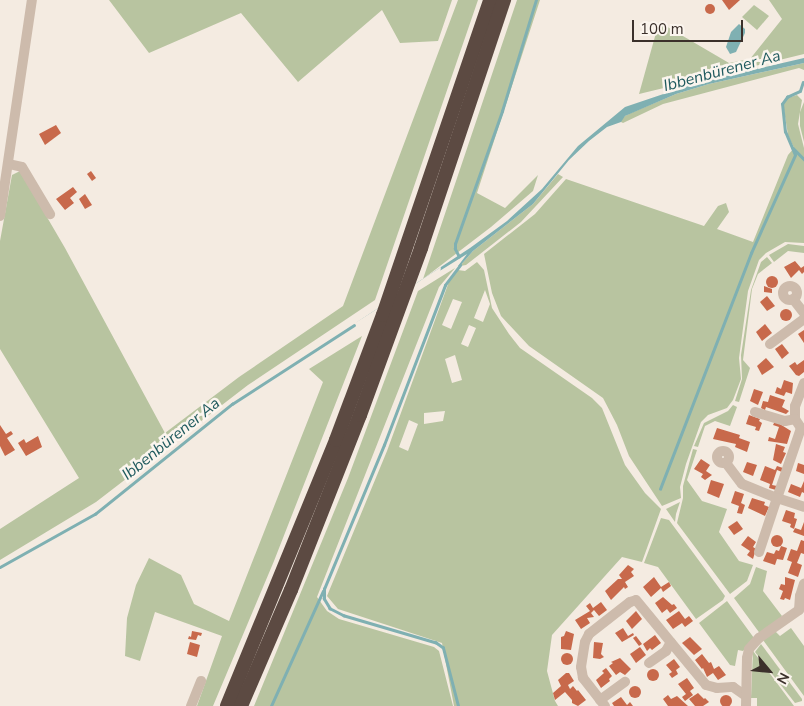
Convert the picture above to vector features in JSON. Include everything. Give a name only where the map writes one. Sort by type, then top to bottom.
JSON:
[{"type":"highway","points":[[227,706],[261,627],[343,422],[383,315],[490,0]]},
{"type":"highway","points":[[241,706],[291,590],[360,415],[421,248],[504,0]]},
{"type":"street","points":[[0,216],[32,0]]},
{"type":"street","points":[[9,164],[22,167],[50,214]]},
{"type":"street","points":[[793,299],[804,314]]},
{"type":"street","points":[[770,344],[804,319]]},
{"type":"street","points":[[759,552],[801,428],[795,419],[795,406],[804,382]]},
{"type":"street","points":[[755,412],[785,421],[795,419]]},
{"type":"street","points":[[726,463],[742,484],[804,507]]},
{"type":"street","points":[[746,701],[747,658],[753,644],[785,618],[801,612],[800,596],[804,584]]},
{"type":"street","points":[[625,682],[602,703],[583,678],[581,667],[585,642],[589,634],[630,602],[636,600],[706,684],[718,688],[733,687],[746,676]]},
{"type":"street","points":[[649,663],[666,651],[671,642]]},
{"type":"street","points":[[191,706],[201,680]]},
{"type":"street","points":[[733,687],[746,701]]},
{"type":"green space","points":[[109,0],[452,0],[438,41],[400,43],[382,10],[298,82],[241,13],[149,53]]},
{"type":"green space","points":[[458,0],[478,0],[375,300],[248,385],[96,502],[0,560],[0,529],[79,478],[0,349],[0,241],[12,175],[20,171],[65,248],[165,433],[239,377],[343,306]]},
{"type":"green space","points":[[517,0],[540,0],[477,193],[505,208],[538,175],[533,191],[491,227],[423,279]]},
{"type":"green space","points":[[769,0],[804,0],[804,54],[639,94],[659,22],[729,63],[750,59],[782,19]]},
{"type":"green space","points":[[754,5],[769,16],[757,30],[742,17]]},
{"type":"green space","points":[[804,63],[804,70],[799,68],[663,104],[623,123],[621,122],[621,118],[676,94],[709,84]]},
{"type":"green space","points":[[797,95],[802,100],[798,124],[804,148],[804,243],[785,242],[766,253],[759,260],[748,291],[739,358],[741,379],[733,400],[727,408],[708,415],[701,422],[686,464],[680,487],[681,498],[662,506],[629,456],[617,425],[603,398],[529,346],[501,316],[492,293],[484,254],[535,214],[566,179],[704,226],[718,206],[726,203],[729,212],[717,229],[753,242],[788,155],[794,148],[788,135],[783,104],[788,98]]},
{"type":"green space","points":[[804,102],[804,142],[800,126],[800,112]]},
{"type":"green space","points":[[558,174],[563,177],[521,222],[466,265],[460,266],[473,251],[533,204]]},
{"type":"green space","points":[[788,244],[804,246],[804,253],[788,251],[774,262],[769,255]]},
{"type":"green space","points":[[767,257],[772,263],[758,274],[752,289],[743,360],[750,368],[739,402],[735,401],[742,379],[741,355],[751,290],[761,262]]},
{"type":"green space","points":[[477,262],[484,270],[492,308],[520,348],[592,398],[602,408],[625,465],[645,493],[661,509],[642,562],[622,557],[552,635],[547,671],[558,706],[454,706],[442,643],[338,609],[327,596],[387,451],[450,279],[458,270],[465,271]],"holes":[[[485,290],[490,304],[483,322],[474,318]],[[453,299],[462,302],[451,329],[442,325]],[[469,325],[476,328],[468,347],[461,344]],[[455,355],[462,380],[452,383],[445,359]],[[445,411],[443,421],[424,424],[424,413]],[[409,420],[418,424],[408,451],[399,447]]]},
{"type":"green space","points":[[455,268],[439,287],[317,597],[327,611],[339,619],[434,647],[439,651],[453,706],[254,706],[348,478],[418,291]]},
{"type":"green space","points":[[362,336],[274,561],[213,706],[197,706],[222,636],[155,612],[140,661],[125,656],[127,618],[136,585],[149,558],[181,575],[194,604],[229,621],[323,382],[309,369]]},
{"type":"green space","points":[[733,405],[737,407],[730,426],[715,421],[705,426],[698,447],[694,446],[704,423],[728,411]]},
{"type":"green space","points":[[693,449],[697,450],[687,480],[702,501],[727,509],[719,532],[739,561],[753,565],[747,581],[730,594],[677,523],[683,498],[683,486]]},
{"type":"green space","points":[[680,502],[676,514],[675,522],[666,509]]},
{"type":"green space","points":[[661,518],[669,520],[725,596],[723,600],[696,619],[658,567],[644,563]]},
{"type":"green space","points":[[756,567],[767,571],[763,591],[782,616],[761,635],[734,598],[750,584]]},
{"type":"green space","points":[[727,601],[754,638],[743,651],[738,650],[735,666],[730,665],[699,623]]},
{"type":"green space","points":[[791,628],[804,646],[804,696],[763,640],[775,631],[780,636]]},
{"type":"green space","points":[[761,644],[802,701],[795,703],[755,652]]},
{"type":"green space","points":[[753,651],[794,706],[757,706],[757,698],[751,698]]},
{"type":"water","points":[[739,24],[745,29],[745,33],[736,52],[730,54],[726,47],[731,32]]},
{"type":"water","points":[[804,58],[804,63],[709,84],[676,94],[625,116],[621,122],[607,127],[589,141],[569,160],[533,204],[473,251],[460,266],[458,266],[467,254],[354,324],[470,248],[507,221],[542,189],[578,146],[625,107],[696,83]]},
{"type":"pier","points":[[441,267],[440,274],[355,330],[354,324]]},
{"type":"building","points":[[722,0],[740,0],[729,10]]},
{"type":"building","points":[[708,4],[712,4],[715,9],[714,13],[708,14],[705,11],[705,7]]},
{"type":"building","points":[[56,125],[61,133],[45,145],[39,134]]},
{"type":"building","points":[[91,171],[96,178],[92,181],[87,174]]},
{"type":"building","points":[[73,187],[77,192],[70,198],[74,203],[65,210],[56,199]]},
{"type":"building","points":[[85,194],[92,205],[85,209],[79,199]]},
{"type":"building","points":[[795,261],[801,268],[804,266],[804,272],[802,274],[799,270],[791,278],[784,267]]},
{"type":"building","points":[[770,276],[774,276],[778,282],[774,288],[770,288],[766,284],[766,280]]},
{"type":"building","points":[[764,286],[772,289],[772,293],[764,292]]},
{"type":"building","points":[[767,296],[775,306],[767,311],[760,302]]},
{"type":"building","points":[[784,309],[788,309],[792,315],[788,321],[784,321],[780,317],[780,313]]},
{"type":"building","points":[[765,324],[772,333],[762,341],[756,332]]},
{"type":"building","points":[[804,330],[804,343],[798,334]]},
{"type":"building","points":[[782,344],[789,353],[782,359],[775,349]]},
{"type":"building","points":[[766,358],[774,367],[762,375],[757,366]]},
{"type":"building","points":[[804,360],[804,372],[799,376],[796,375],[789,366],[795,362],[797,365]]},
{"type":"building","points":[[784,380],[793,383],[792,394],[786,392],[784,396],[775,393],[777,387],[781,389]]},
{"type":"building","points":[[754,389],[763,392],[758,405],[750,401]]},
{"type":"building","points":[[770,395],[785,400],[782,407],[789,411],[786,414],[766,407],[765,410],[761,408],[763,401],[768,402]]},
{"type":"building","points":[[749,415],[760,419],[759,421],[762,423],[759,431],[755,430],[756,427],[746,424]]},
{"type":"building","points":[[775,421],[791,431],[787,444],[768,441],[769,437],[775,439],[779,427],[773,425]]},
{"type":"building","points":[[0,425],[6,434],[11,431],[13,434],[7,438],[15,450],[5,456],[0,446]]},
{"type":"building","points":[[717,428],[740,435],[739,438],[750,442],[747,452],[735,447],[736,444],[713,439]]},
{"type":"building","points":[[38,436],[42,447],[26,456],[18,443],[24,439],[26,443]]},
{"type":"building","points":[[776,444],[785,447],[783,452],[786,453],[781,464],[773,460]]},
{"type":"building","points":[[701,459],[710,465],[706,471],[712,475],[705,480],[701,477],[703,474],[694,469]]},
{"type":"building","points":[[747,462],[757,465],[753,476],[743,472]]},
{"type":"building","points":[[798,463],[804,465],[804,474],[796,471]]},
{"type":"building","points":[[765,466],[775,470],[777,466],[783,468],[782,472],[777,470],[772,485],[777,486],[776,490],[769,488],[770,484],[760,480]]},
{"type":"building","points":[[711,480],[724,484],[719,498],[707,493]]},
{"type":"building","points":[[804,481],[804,493],[802,492],[800,497],[788,492],[791,484],[801,488]]},
{"type":"building","points":[[735,491],[744,494],[741,503],[745,505],[742,514],[737,513],[739,506],[731,503]]},
{"type":"building","points":[[752,498],[765,502],[764,505],[769,507],[765,516],[748,508]]},
{"type":"building","points":[[786,510],[795,513],[794,518],[797,519],[794,529],[790,527],[791,524],[782,521]]},
{"type":"building","points":[[737,521],[743,529],[734,535],[728,527]]},
{"type":"building","points":[[804,522],[804,536],[793,532],[795,528],[801,530]]},
{"type":"building","points":[[775,535],[779,535],[783,541],[779,547],[775,547],[771,543],[771,539]]},
{"type":"building","points":[[748,536],[756,542],[753,547],[756,549],[753,559],[747,555],[750,551],[741,545]]},
{"type":"building","points":[[801,540],[804,541],[804,554],[801,553],[797,563],[802,565],[798,577],[788,573],[792,562],[787,560],[791,549],[797,551]]},
{"type":"building","points":[[781,546],[787,548],[783,560],[777,559],[775,565],[763,561],[767,552],[774,554],[776,550],[779,551]]},
{"type":"building","points":[[628,565],[634,569],[631,572],[634,576],[625,582],[628,587],[625,589],[624,587],[611,600],[605,591],[618,579],[622,579],[619,575]]},
{"type":"building","points":[[654,577],[661,587],[669,582],[671,586],[663,592],[661,588],[651,597],[643,587]]},
{"type":"building","points":[[785,577],[795,580],[790,600],[780,599],[783,591],[779,589],[781,584],[785,585]]},
{"type":"building","points":[[663,597],[677,608],[670,613],[667,609],[662,613],[655,603]]},
{"type":"building","points":[[601,602],[607,610],[599,616],[594,610],[591,613],[594,617],[587,618],[590,623],[581,629],[575,620],[590,611],[586,606],[590,603],[593,608]]},
{"type":"building","points":[[636,611],[642,619],[632,629],[626,621]]},
{"type":"building","points":[[679,611],[685,619],[689,616],[693,621],[685,627],[682,623],[673,629],[666,620]]},
{"type":"building","points":[[623,628],[628,636],[633,633],[634,635],[622,642],[615,633]]},
{"type":"building","points":[[192,631],[202,633],[201,636],[198,635],[196,640],[188,639],[189,636],[191,637]]},
{"type":"building","points":[[566,631],[574,634],[571,650],[561,649],[561,637],[564,636]]},
{"type":"building","points":[[655,635],[661,643],[652,650],[650,648],[647,651],[643,644]]},
{"type":"building","points":[[636,636],[642,644],[639,646],[633,638]]},
{"type":"building","points":[[690,637],[702,649],[694,655],[682,643]]},
{"type":"building","points":[[190,642],[200,645],[197,657],[187,654]]},
{"type":"building","points":[[594,642],[603,643],[601,654],[604,657],[600,659],[593,658]]},
{"type":"building","points":[[640,647],[646,655],[636,663],[630,654]]},
{"type":"building","points":[[569,653],[572,654],[572,664],[565,665],[562,664],[561,657],[562,654]]},
{"type":"building","points":[[702,654],[709,663],[711,662],[714,669],[719,666],[726,675],[718,680],[713,673],[707,677],[703,668],[695,660]]},
{"type":"building","points":[[620,658],[631,669],[625,675],[620,672],[616,675],[609,666],[613,663],[611,662]]},
{"type":"building","points":[[674,659],[680,667],[676,670],[678,674],[672,678],[669,674],[672,672],[666,665]]},
{"type":"building","points":[[606,668],[612,676],[609,679],[610,681],[601,688],[596,680],[604,673],[602,671]]},
{"type":"building","points":[[651,669],[655,669],[659,675],[655,681],[651,681],[647,677],[647,673]]},
{"type":"building","points":[[566,673],[569,673],[574,681],[568,685],[570,689],[573,686],[586,700],[578,706],[572,703],[572,700],[565,692],[555,700],[553,693],[561,686],[558,680]]},
{"type":"building","points":[[687,678],[694,688],[690,691],[693,695],[685,701],[682,697],[686,694],[678,684]]},
{"type":"building","points":[[635,686],[641,692],[635,698],[629,692]]},
{"type":"building","points":[[698,693],[709,702],[703,706],[695,706],[689,699]]},
{"type":"building","points":[[668,695],[671,699],[677,696],[688,706],[668,706],[663,699]]},
{"type":"building","points":[[726,695],[732,701],[726,707],[720,701]]},
{"type":"building","points":[[621,697],[627,705],[630,702],[633,706],[614,706],[612,703]]},
{"type":"waterway","points":[[459,257],[455,244],[502,111],[536,0]]},
{"type":"waterway","points":[[660,489],[751,253],[795,155],[785,132],[782,104],[787,97],[800,91],[803,82]]},
{"type":"waterway","points":[[793,148],[804,159]]},
{"type":"waterway","points":[[458,706],[443,648],[436,643],[344,616],[330,609],[324,599],[324,589],[384,445],[445,285],[460,265]]},
{"type":"waterway","name":"Ibbenbürener Aa","points":[[0,567],[95,514],[232,404],[354,325]]},
{"type":"waterway","points":[[271,706],[323,591]]}]
